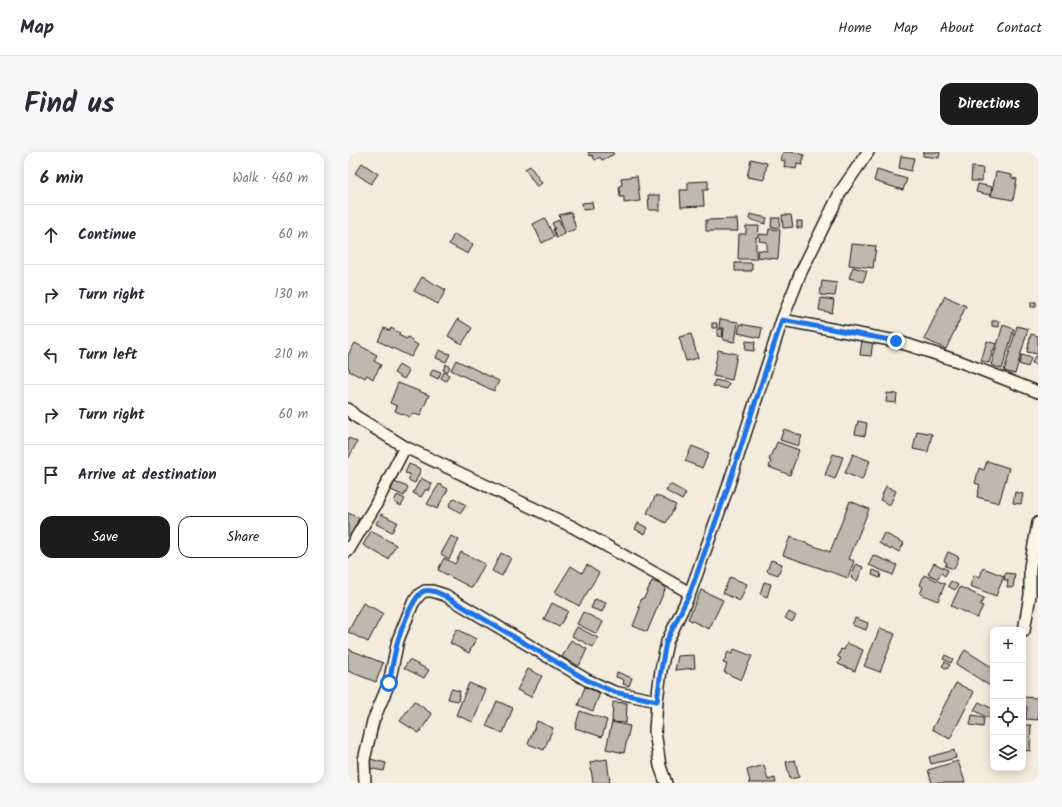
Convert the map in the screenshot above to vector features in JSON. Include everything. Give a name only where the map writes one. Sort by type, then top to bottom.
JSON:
[{"type":"street","points":[[666,783],[660,766],[655,731],[657,701],[666,642],[690,593],[728,487],[782,320],[801,272],[841,191],[868,152]]},
{"type":"street","points":[[782,320],[896,341],[961,362],[1038,392]]},
{"type":"street","points":[[348,409],[355,416],[405,447],[573,527],[690,593]]},
{"type":"street","points":[[348,551],[375,506],[405,447]]},
{"type":"street","points":[[1025,627],[1030,595],[1030,567],[1038,523]]},
{"type":"street","points":[[365,783],[364,760],[373,721],[389,683],[398,640],[413,604],[420,594],[425,591],[432,591],[445,596],[587,680],[614,692],[657,701]]},
{"type":"building","points":[[588,152],[612,152],[614,154],[602,160],[600,157],[595,160]]},
{"type":"building","points":[[783,152],[804,155],[802,165],[797,164],[796,169],[784,167],[785,161],[781,160]]},
{"type":"building","points":[[923,152],[940,152],[939,158],[923,156]]},
{"type":"building","points":[[901,156],[914,158],[911,171],[899,168]]},
{"type":"building","points":[[751,159],[767,163],[764,180],[747,177]]},
{"type":"building","points":[[362,163],[378,174],[371,184],[355,173]]},
{"type":"building","points":[[530,166],[542,183],[537,187],[525,169]]},
{"type":"building","points":[[972,167],[983,168],[982,181],[971,181]]},
{"type":"building","points":[[877,170],[907,179],[903,190],[874,181]]},
{"type":"building","points":[[996,172],[1012,175],[1012,178],[1017,179],[1013,200],[991,196]]},
{"type":"building","points":[[637,176],[640,201],[624,203],[624,197],[620,197],[619,186],[622,185],[621,178]]},
{"type":"building","points":[[708,181],[708,190],[703,190],[704,206],[681,207],[680,190],[688,190],[688,182]]},
{"type":"building","points":[[978,184],[992,187],[990,195],[976,192]]},
{"type":"building","points":[[648,195],[660,195],[660,210],[649,210]]},
{"type":"building","points":[[592,202],[593,209],[583,210],[582,203]]},
{"type":"building","points":[[571,212],[576,229],[565,233],[559,215]]},
{"type":"building","points":[[750,214],[767,218],[765,224],[749,219]]},
{"type":"building","points":[[782,215],[791,215],[793,227],[783,228]]},
{"type":"building","points":[[545,218],[554,237],[542,243],[533,224]]},
{"type":"building","points":[[772,218],[780,218],[779,228],[771,227]]},
{"type":"building","points":[[737,219],[738,231],[706,231],[706,220]]},
{"type":"building","points":[[559,220],[565,234],[556,238],[553,229],[555,229],[552,223]]},
{"type":"building","points":[[797,221],[802,221],[802,228],[797,228]]},
{"type":"building","points":[[746,226],[759,226],[758,237],[756,237],[756,259],[738,259],[739,234],[746,234]]},
{"type":"building","points":[[769,229],[780,230],[778,259],[757,257],[758,250],[767,251],[767,242],[759,241],[760,234],[768,235]]},
{"type":"building","points":[[454,234],[473,244],[468,254],[449,244]]},
{"type":"building","points":[[852,244],[876,246],[873,268],[849,265]]},
{"type":"building","points":[[735,263],[752,263],[752,271],[735,271]]},
{"type":"building","points":[[853,267],[867,271],[863,282],[849,278]]},
{"type":"building","points":[[422,277],[446,290],[438,304],[414,291]]},
{"type":"building","points":[[822,281],[837,283],[835,296],[820,295]]},
{"type":"building","points":[[945,296],[966,306],[946,349],[924,339]]},
{"type":"building","points":[[821,298],[834,300],[832,313],[819,310]]},
{"type":"building","points":[[1031,302],[1036,302],[1036,307],[1031,307]]},
{"type":"building","points":[[458,319],[472,328],[462,344],[448,336]]},
{"type":"building","points":[[720,319],[738,322],[735,342],[723,340],[724,328],[719,328]]},
{"type":"building","points":[[992,321],[999,321],[999,327],[992,326]]},
{"type":"building","points":[[712,323],[717,323],[717,328],[712,328]]},
{"type":"building","points":[[740,324],[762,328],[760,338],[738,333]]},
{"type":"building","points":[[1003,325],[1014,329],[1002,369],[991,365]]},
{"type":"building","points":[[1017,326],[1028,329],[1015,374],[1004,371]]},
{"type":"building","points":[[384,328],[390,331],[391,328],[400,333],[398,335],[407,339],[408,337],[412,340],[411,341],[418,345],[411,357],[378,341]]},
{"type":"building","points":[[718,329],[723,329],[722,337],[717,336]]},
{"type":"building","points":[[691,334],[698,358],[686,361],[679,337]]},
{"type":"building","points":[[1031,334],[1038,336],[1038,354],[1027,352]]},
{"type":"building","points":[[862,340],[873,341],[871,356],[860,355]]},
{"type":"building","points":[[746,341],[755,342],[754,351],[745,350]]},
{"type":"building","points":[[987,341],[996,344],[989,363],[981,361]]},
{"type":"building","points":[[355,343],[377,355],[374,361],[381,365],[373,379],[367,375],[365,378],[349,371],[348,355]]},
{"type":"building","points":[[439,350],[450,354],[446,362],[436,358]]},
{"type":"building","points":[[718,350],[737,354],[732,380],[713,376]]},
{"type":"building","points":[[1022,355],[1031,358],[1028,367],[1019,364]]},
{"type":"building","points":[[1035,356],[1038,358],[1038,366],[1032,363]]},
{"type":"building","points":[[456,360],[499,381],[494,391],[451,370]]},
{"type":"building","points":[[446,364],[450,367],[447,372],[443,370]]},
{"type":"building","points":[[399,365],[409,371],[404,379],[394,373]]},
{"type":"building","points":[[433,369],[441,372],[438,379],[430,375]]},
{"type":"building","points":[[444,372],[449,375],[446,381],[441,378]]},
{"type":"building","points":[[715,380],[729,383],[727,389],[713,386]]},
{"type":"building","points":[[398,383],[429,395],[420,416],[413,413],[410,417],[395,411],[397,406],[390,403]]},
{"type":"building","points":[[887,393],[897,394],[896,403],[886,402]]},
{"type":"building","points":[[858,421],[867,423],[865,436],[855,434]]},
{"type":"building","points":[[784,429],[802,436],[798,446],[780,440]]},
{"type":"building","points":[[917,431],[932,434],[928,452],[913,449]]},
{"type":"building","points":[[349,438],[357,442],[348,459],[348,439]]},
{"type":"building","points":[[777,442],[799,450],[790,475],[769,467],[771,461],[769,460]]},
{"type":"building","points":[[692,446],[709,453],[702,468],[685,461]]},
{"type":"building","points":[[833,454],[843,457],[835,479],[825,475]]},
{"type":"building","points":[[853,454],[870,461],[862,480],[845,473]]},
{"type":"building","points":[[987,461],[1009,468],[999,503],[977,497],[980,485],[975,483],[979,468],[984,470]]},
{"type":"building","points":[[409,464],[421,469],[415,483],[408,480],[411,475],[405,473]]},
{"type":"building","points":[[421,478],[432,484],[429,491],[426,489],[421,497],[413,493]]},
{"type":"building","points":[[394,482],[408,487],[404,496],[391,490]]},
{"type":"building","points":[[439,484],[448,489],[437,509],[427,504]]},
{"type":"building","points":[[670,484],[686,493],[682,500],[666,491]]},
{"type":"building","points":[[886,486],[896,491],[890,505],[880,500]]},
{"type":"building","points":[[1015,492],[1023,494],[1021,504],[1013,503]]},
{"type":"building","points":[[397,495],[405,499],[401,506],[394,502]]},
{"type":"building","points":[[656,495],[676,505],[666,523],[647,513]]},
{"type":"building","points":[[454,498],[466,505],[461,513],[449,506]]},
{"type":"building","points":[[850,501],[869,509],[849,559],[854,561],[848,578],[783,555],[790,537],[830,552]]},
{"type":"building","points":[[348,513],[359,518],[349,540],[348,539]]},
{"type":"building","points":[[381,514],[397,522],[392,532],[376,524]]},
{"type":"building","points":[[638,523],[648,528],[645,534],[635,529]]},
{"type":"building","points":[[371,531],[396,545],[388,559],[363,545]]},
{"type":"building","points":[[884,533],[904,543],[899,552],[892,548],[891,550],[879,543]]},
{"type":"building","points":[[451,536],[459,540],[449,559],[441,554]]},
{"type":"building","points":[[461,552],[485,564],[472,588],[438,570],[444,558],[455,564]]},
{"type":"building","points":[[948,552],[959,557],[954,569],[945,566],[947,563],[944,561]]},
{"type":"building","points":[[501,553],[511,558],[502,576],[492,571]]},
{"type":"building","points":[[873,555],[897,565],[893,575],[869,565]]},
{"type":"building","points":[[771,560],[782,564],[778,575],[767,571]]},
{"type":"building","points":[[934,563],[948,570],[945,576],[941,573],[938,579],[928,574]]},
{"type":"building","points":[[856,564],[863,567],[857,581],[851,578]]},
{"type":"building","points":[[587,565],[599,573],[579,606],[555,592],[571,566],[582,573]]},
{"type":"building","points":[[983,568],[1004,576],[996,596],[970,586],[974,575],[980,577]]},
{"type":"building","points":[[873,570],[881,573],[880,578],[872,575]]},
{"type":"building","points":[[1005,573],[1015,574],[1013,588],[1007,587],[1008,580],[1004,580]]},
{"type":"building","points":[[924,575],[945,584],[938,601],[920,594],[923,587],[920,585]]},
{"type":"building","points":[[730,577],[747,584],[740,601],[723,593]]},
{"type":"building","points":[[652,581],[666,587],[647,632],[633,626],[640,608],[638,607]]},
{"type":"building","points":[[951,581],[958,585],[955,590],[948,586]]},
{"type":"building","points":[[764,582],[771,584],[767,597],[760,594]]},
{"type":"building","points":[[960,587],[984,598],[980,605],[983,606],[977,618],[951,606]]},
{"type":"building","points":[[701,590],[723,600],[709,629],[688,619]]},
{"type":"building","points":[[595,599],[606,603],[602,612],[591,608]]},
{"type":"building","points":[[363,603],[383,613],[368,642],[348,632]]},
{"type":"building","points":[[552,603],[568,611],[559,627],[544,619]]},
{"type":"building","points":[[583,612],[603,622],[597,634],[577,624]]},
{"type":"building","points":[[789,612],[796,616],[792,622],[785,618]]},
{"type":"building","points":[[855,618],[868,623],[866,630],[852,625]]},
{"type":"building","points":[[577,627],[598,638],[593,647],[572,636]]},
{"type":"building","points":[[880,628],[895,634],[880,672],[864,666]]},
{"type":"building","points":[[457,629],[476,639],[469,653],[450,643]]},
{"type":"building","points":[[571,640],[587,649],[579,666],[562,657]]},
{"type":"building","points":[[847,643],[863,650],[855,671],[838,664],[841,658],[838,657],[841,649],[844,650]]},
{"type":"building","points":[[348,649],[383,663],[376,682],[348,671]]},
{"type":"building","points":[[734,649],[752,656],[741,680],[724,672],[727,664],[723,663],[728,652],[732,654]]},
{"type":"building","points":[[965,650],[990,666],[990,686],[956,664]]},
{"type":"building","points":[[694,655],[695,668],[675,670],[678,656]]},
{"type":"building","points":[[945,655],[953,659],[951,663],[943,659]]},
{"type":"building","points":[[409,660],[429,670],[424,678],[404,668]]},
{"type":"building","points":[[945,662],[950,665],[947,669],[942,666]]},
{"type":"building","points":[[528,669],[542,676],[531,697],[517,690]]},
{"type":"building","points":[[617,672],[632,678],[629,686],[623,684],[624,680],[616,677]]},
{"type":"building","points":[[469,683],[486,690],[473,722],[456,715]]},
{"type":"building","points":[[956,683],[974,692],[950,739],[932,729]]},
{"type":"building","points":[[585,687],[600,693],[593,711],[578,705]]},
{"type":"building","points":[[451,689],[460,691],[458,701],[448,699]]},
{"type":"building","points":[[1026,697],[1038,698],[1038,720],[1026,719]]},
{"type":"building","points":[[414,701],[432,714],[419,733],[400,721]]},
{"type":"building","points":[[497,701],[513,708],[503,733],[486,726]]},
{"type":"building","points":[[613,702],[627,703],[626,723],[612,722]]},
{"type":"building","points":[[979,702],[990,708],[990,714],[988,718],[974,710]]},
{"type":"building","points":[[580,711],[607,720],[602,737],[575,728]]},
{"type":"building","points":[[972,715],[984,717],[983,727],[970,725]]},
{"type":"building","points":[[537,721],[553,728],[544,750],[528,744]]},
{"type":"building","points":[[612,722],[630,726],[624,753],[606,749]]},
{"type":"building","points":[[1026,725],[1031,725],[1030,751],[1026,750]]},
{"type":"building","points":[[954,750],[956,758],[931,764],[929,757]]},
{"type":"building","points":[[370,759],[386,763],[384,771],[368,768]]},
{"type":"building","points":[[607,759],[610,783],[593,783],[590,762]]},
{"type":"building","points":[[795,760],[799,777],[790,779],[786,762]]},
{"type":"building","points":[[958,761],[965,782],[932,783],[928,770]]},
{"type":"building","points":[[764,765],[768,780],[775,778],[776,783],[748,783],[750,782],[747,770]]},
{"type":"route","points":[[389,683],[398,640],[413,604],[420,594],[425,591],[432,591],[445,596],[587,680],[614,692],[657,701],[666,642],[690,593],[728,487],[782,320],[896,341]]}]
